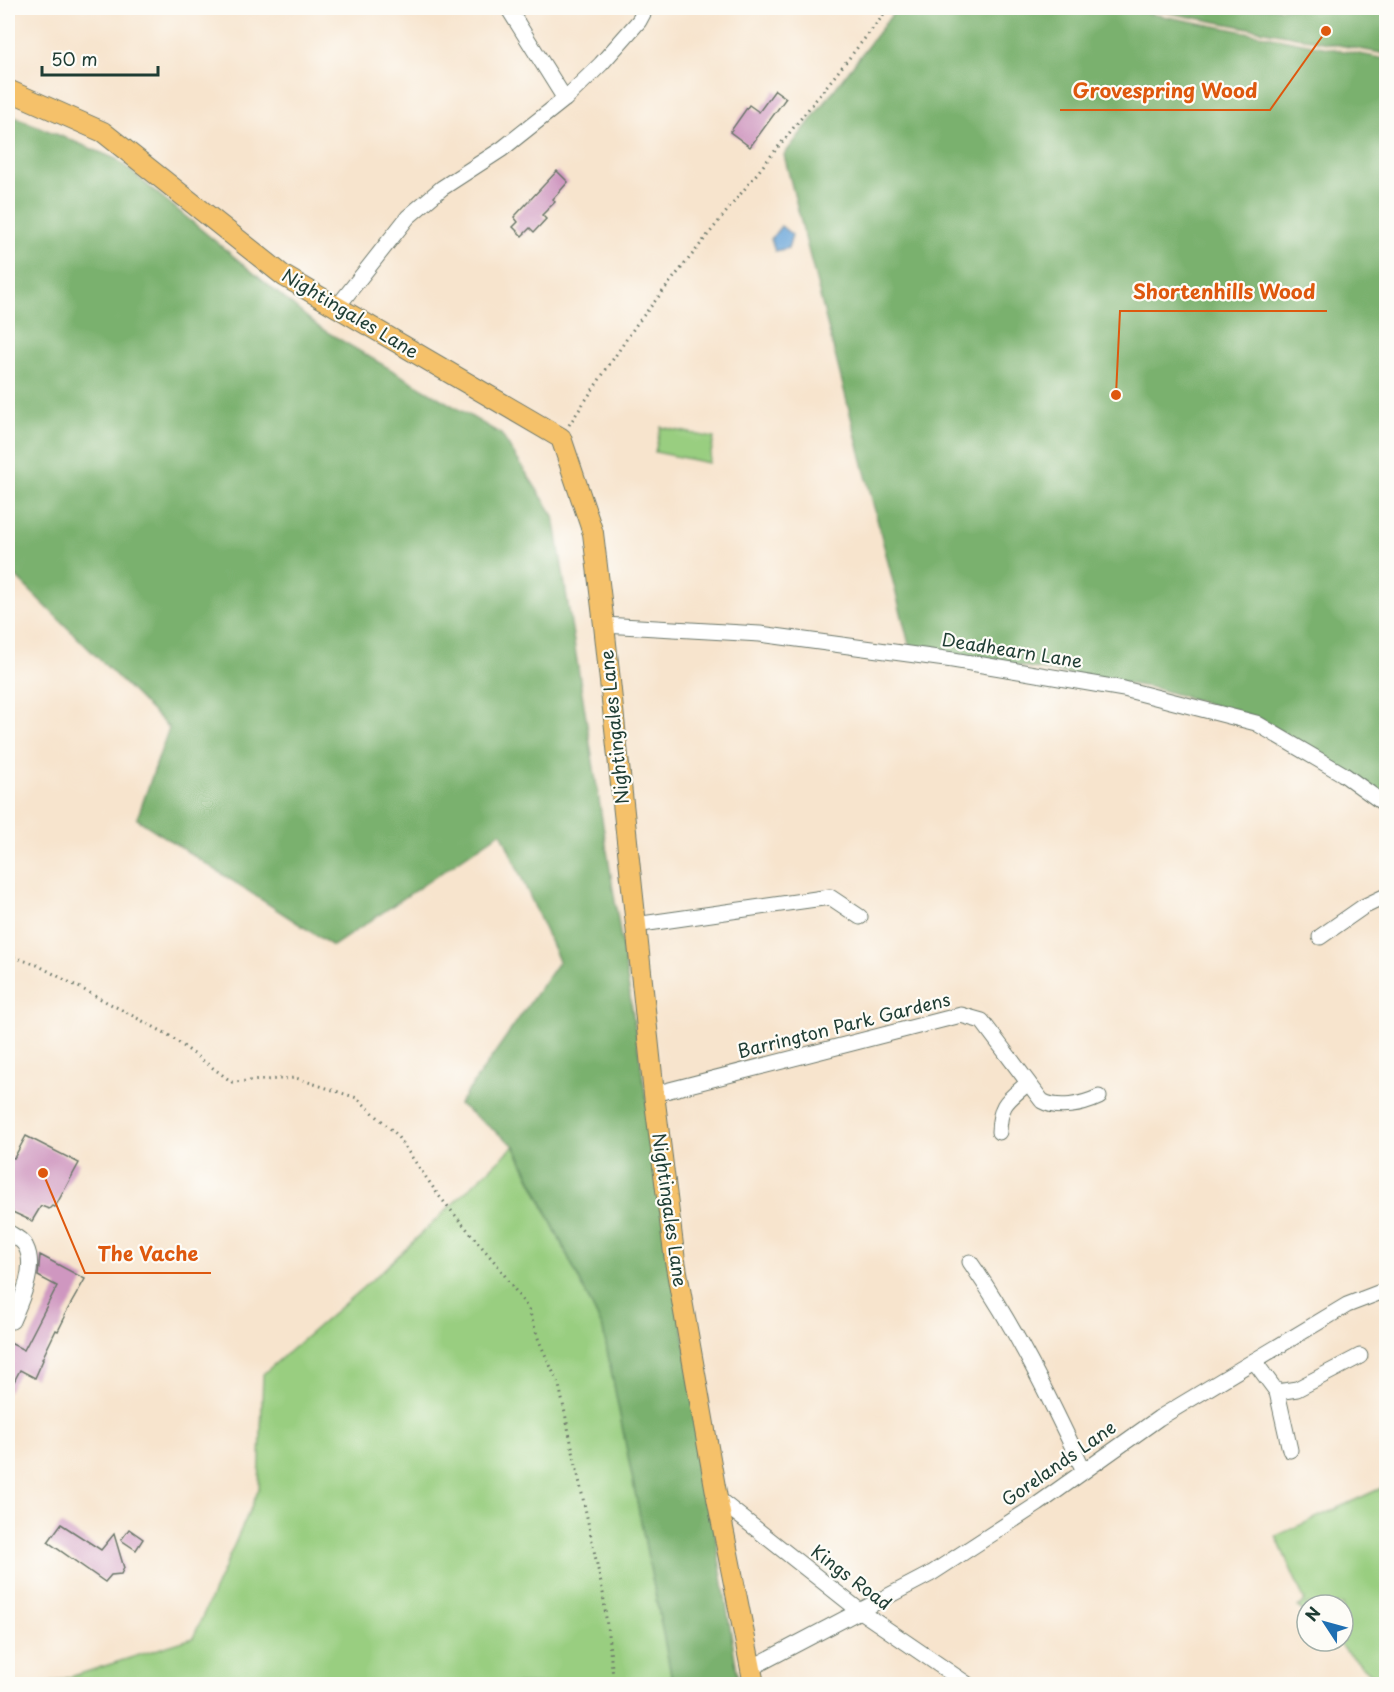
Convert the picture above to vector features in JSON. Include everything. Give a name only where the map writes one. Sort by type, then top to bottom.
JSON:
[{"type":"main road","name":"Nightingales Lane","points":[[8,90],[104,132],[284,276],[561,438],[593,532],[634,925],[675,1261],[717,1497],[753,1676]]},
{"type":"street","points":[[508,8],[565,99]]},
{"type":"street","points":[[338,306],[408,217],[442,188],[502,149],[565,99],[601,64],[639,21],[646,8]]},
{"type":"street","name":"Deadhearn Lane","points":[[604,624],[760,634],[953,660],[1124,689],[1256,723],[1343,774],[1386,805]]},
{"type":"street","points":[[1320,937],[1363,907],[1386,896]]},
{"type":"street","points":[[634,925],[830,897],[860,917]]},
{"type":"street","name":"Barrington Park Gardens","points":[[654,1094],[961,1015],[982,1021],[1042,1101],[1050,1106],[1084,1104],[1098,1097]]},
{"type":"street","points":[[999,1132],[1000,1113],[1008,1100],[1028,1083]]},
{"type":"street","points":[[8,1232],[26,1247],[28,1260],[25,1289],[12,1321]]},
{"type":"street","points":[[970,1262],[997,1300],[1040,1379],[1084,1471]]},
{"type":"street","name":"Gorelands Lane","points":[[753,1676],[860,1611],[932,1573],[1038,1504],[1159,1418],[1347,1305],[1386,1290]]},
{"type":"street","points":[[1277,1392],[1296,1389],[1360,1356]]},
{"type":"street","points":[[1254,1361],[1277,1392],[1290,1450]]},
{"type":"street","name":"Kings Road","points":[[717,1497],[860,1611],[967,1684]]},
{"type":"path","points":[[561,438],[636,325],[889,8]]},
{"type":"path","points":[[8,955],[37,965],[167,1034],[232,1082],[296,1078],[357,1098],[394,1133],[439,1196],[498,1266],[529,1310],[539,1341],[559,1385],[603,1593],[614,1684]]},
{"type":"green space","points":[[897,8],[1121,8],[1386,59],[1386,797],[1262,720],[1155,688],[910,648],[784,155]]},
{"type":"green space","points":[[1143,8],[1386,8],[1386,54]]},
{"type":"green space","points":[[8,114],[116,159],[320,328],[501,434],[554,516],[739,1684],[673,1684],[603,1329],[515,1146],[459,1104],[559,961],[501,832],[333,946],[137,819],[169,728],[8,569]]},
{"type":"green space","points":[[661,427],[714,438],[709,463],[655,452]]},
{"type":"green space","points":[[514,1146],[603,1329],[673,1684],[48,1684],[193,1638],[259,1489],[263,1374],[382,1271]]},
{"type":"green space","points":[[1386,1486],[1386,1684],[1382,1684],[1348,1653],[1355,1653],[1355,1593],[1301,1593],[1276,1536]]},
{"type":"water","points":[[781,226],[792,235],[788,248],[775,251],[771,239]]},
{"type":"building","points":[[775,90],[786,98],[750,147],[730,132],[749,105],[759,112]]},
{"type":"building","points":[[557,171],[568,182],[553,199],[555,202],[542,215],[546,219],[534,232],[530,228],[522,236],[513,227],[518,222],[514,217]]},
{"type":"building","points":[[26,1136],[79,1163],[55,1207],[52,1206],[49,1209],[41,1206],[32,1221],[8,1210],[8,1164],[11,1157],[14,1158]]},
{"type":"building","points":[[40,1255],[85,1279],[58,1331],[56,1330],[35,1378],[20,1370],[8,1393],[8,1342],[24,1350],[57,1286],[38,1276]]},
{"type":"building","points":[[61,1524],[101,1550],[114,1534],[124,1568],[121,1574],[111,1575],[105,1582],[48,1542]]},
{"type":"building","points":[[129,1529],[143,1539],[136,1550],[121,1540]]},
{"type":"place","name":"Grovespring Wood","points":[[1326,31]]},
{"type":"place","name":"Shortenhills Wood","points":[[1116,395]]},
{"type":"place","name":"The Vache","points":[[43,1173]]}]
